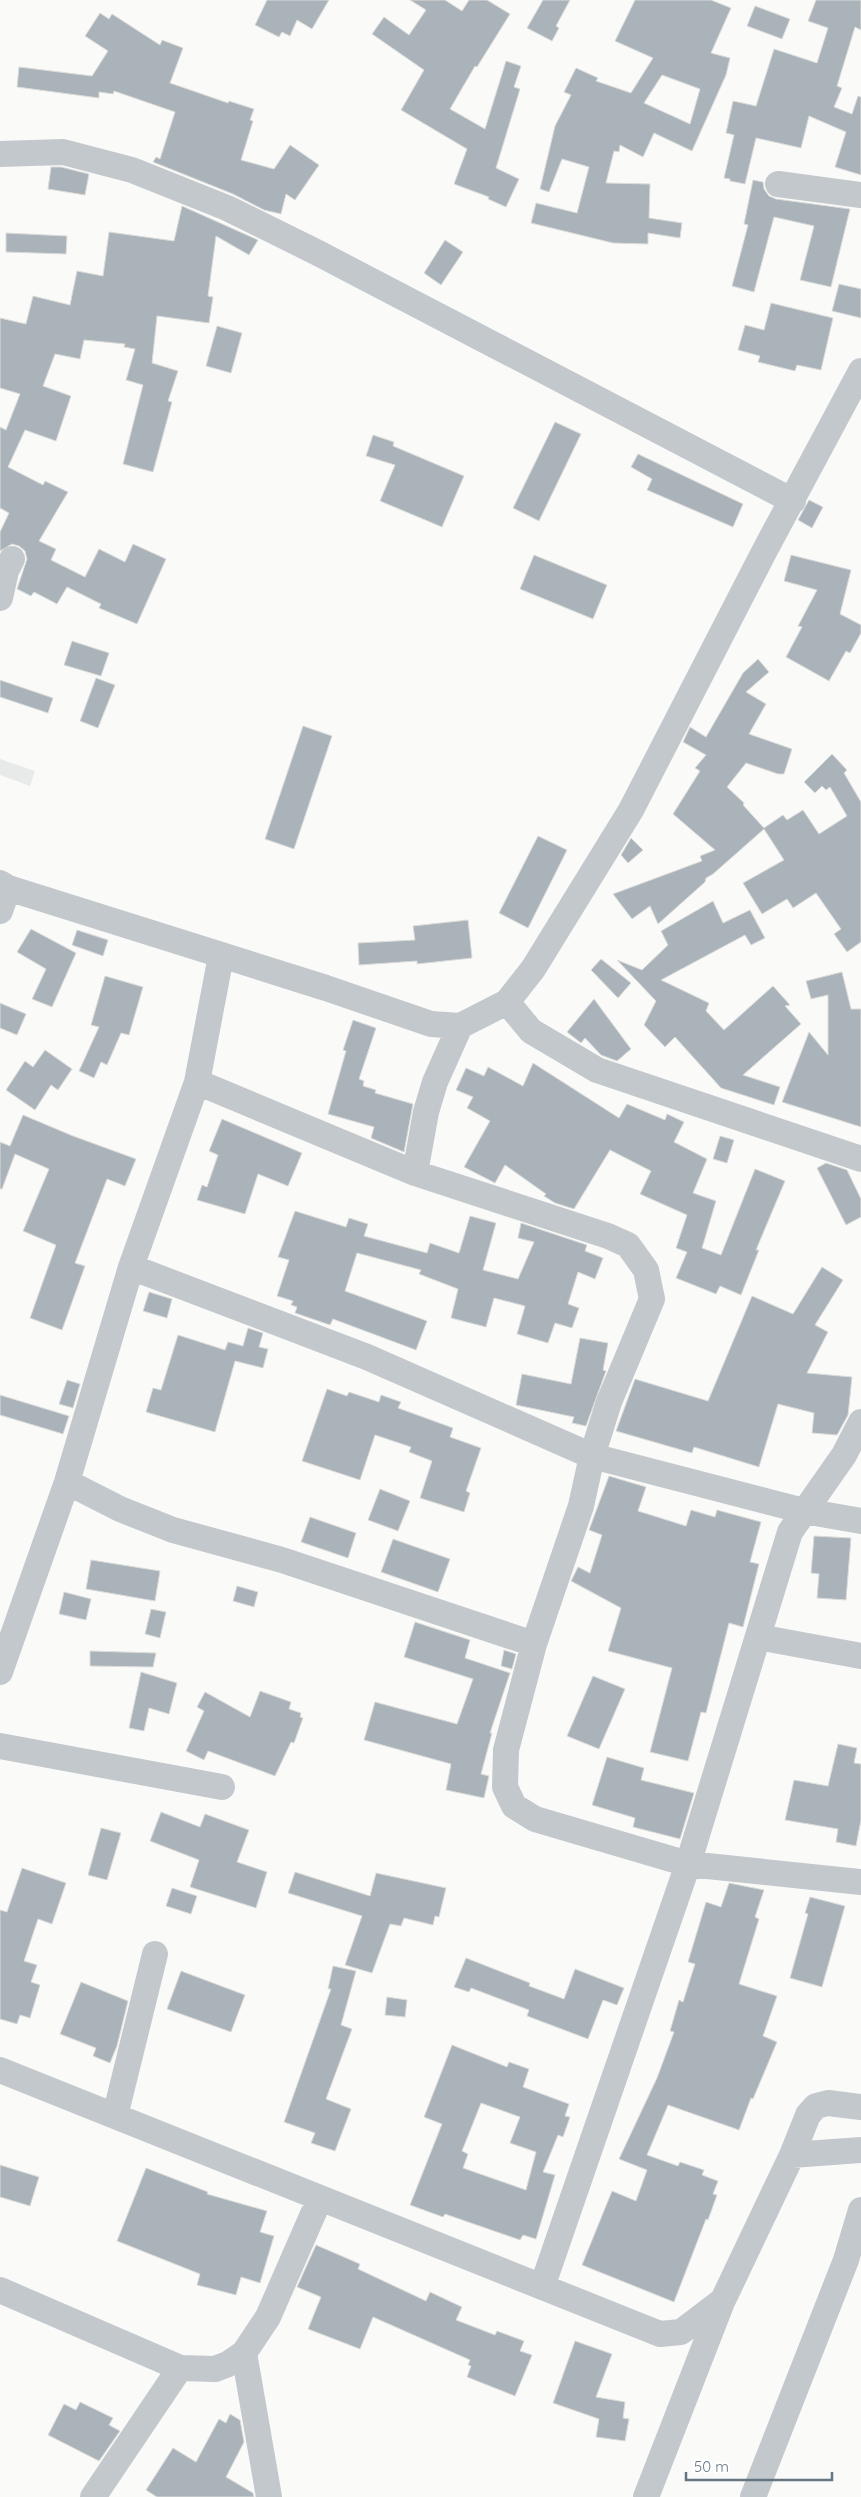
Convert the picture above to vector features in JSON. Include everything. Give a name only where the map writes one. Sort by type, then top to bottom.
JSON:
[{"type":"street","points":[[0,154],[63,152],[132,170],[226,208],[318,253],[793,501]]},
{"type":"street","points":[[778,184],[861,195]]},
{"type":"street","points":[[3,894],[222,956],[431,1024],[460,1026],[507,1002],[533,969],[632,810],[765,550],[793,501],[861,371]]},
{"type":"street","points":[[0,598],[6,571],[12,559]]},
{"type":"street","points":[[0,1672],[67,1482],[131,1267],[196,1082],[222,956]]},
{"type":"street","points":[[507,1002],[531,1031],[597,1070],[861,1159]]},
{"type":"street","points":[[415,1173],[426,1112],[435,1082],[460,1026]]},
{"type":"street","points":[[196,1082],[415,1173],[608,1236],[628,1245],[646,1270],[652,1300],[609,1402],[592,1456],[581,1506],[534,1644],[506,1750],[505,1787],[514,1806],[536,1819],[688,1864],[861,1882]]},
{"type":"street","points":[[131,1267],[367,1357],[592,1456],[804,1510],[861,1521]]},
{"type":"street","points":[[542,2287],[688,1864],[790,1532],[844,1455],[861,1422]]},
{"type":"street","points":[[67,1482],[120,1509],[173,1530],[282,1560],[534,1644]]},
{"type":"street","points":[[758,1637],[861,1656]]},
{"type":"street","points":[[0,1746],[222,1787]]},
{"type":"street","points":[[115,2116],[156,1954]]},
{"type":"street","points":[[0,2070],[660,2334],[681,2332],[723,2300]]},
{"type":"street","points":[[646,2497],[723,2300],[792,2155],[808,2115],[816,2106],[828,2103],[861,2107]]},
{"type":"street","points":[[792,2155],[861,2150]]},
{"type":"street","points":[[0,2290],[180,2368],[215,2369],[228,2364],[244,2353],[268,2317],[320,2198]]},
{"type":"street","points":[[753,2497],[846,2260],[861,2210]]},
{"type":"street","points":[[244,2353],[269,2497]]},
{"type":"street","points":[[93,2497],[180,2368]]},
{"type":"shaded area","points":[[0,759],[35,771],[30,786],[0,775]]},
{"type":"building","points":[[267,0],[329,0],[312,29],[297,20],[290,36],[282,32],[279,37],[255,25]]},
{"type":"building","points":[[410,0],[445,0],[462,11],[469,0],[487,0],[510,14],[477,67],[475,66],[450,109],[485,129],[506,61],[521,66],[514,87],[520,89],[496,168],[519,179],[506,207],[488,199],[489,197],[454,184],[467,149],[401,110],[424,70],[372,34],[384,17],[409,35],[426,10]]},
{"type":"building","points":[[543,0],[570,0],[556,26],[559,28],[552,41],[527,28]]},
{"type":"building","points":[[635,0],[711,0],[731,8],[711,53],[730,58],[726,75],[692,151],[654,133],[643,157],[620,145],[619,152],[614,151],[606,183],[650,184],[649,218],[682,223],[680,238],[648,233],[648,244],[613,243],[531,223],[536,203],[577,213],[589,167],[562,159],[549,192],[540,189],[555,126],[571,95],[564,92],[576,68],[598,78],[596,81],[631,93],[653,58],[615,41]],"holes":[[[662,75],[700,89],[690,124],[644,103]]]},
{"type":"building","points":[[816,0],[861,0],[861,30],[855,27],[837,86],[842,88],[834,107],[852,114],[858,96],[861,97],[861,175],[835,167],[846,132],[809,116],[801,148],[756,138],[745,184],[730,181],[730,179],[724,178],[734,135],[726,133],[733,101],[756,106],[774,49],[817,63],[828,28],[808,21]]},
{"type":"building","points":[[755,6],[790,19],[782,39],[747,26]]},
{"type":"building","points":[[100,13],[109,19],[112,14],[160,45],[162,40],[183,48],[170,83],[228,103],[229,101],[254,109],[250,120],[253,121],[241,160],[274,169],[290,145],[319,165],[295,200],[286,194],[281,214],[264,210],[233,194],[153,162],[156,157],[160,159],[175,112],[114,91],[113,94],[99,92],[99,98],[17,87],[19,67],[92,76],[108,51],[85,36]]},
{"type":"building","points":[[51,167],[61,167],[89,174],[85,195],[48,189]]},
{"type":"building","points":[[753,180],[763,182],[764,189],[769,196],[776,199],[850,209],[831,287],[800,280],[814,226],[774,217],[754,292],[732,286],[748,225],[744,224]]},
{"type":"building","points":[[182,206],[258,240],[249,255],[216,236],[208,296],[213,297],[209,323],[157,316],[152,363],[178,371],[168,401],[172,402],[153,472],[123,464],[143,385],[126,380],[135,349],[124,347],[125,344],[84,340],[80,359],[55,354],[43,386],[71,396],[56,441],[25,430],[8,467],[43,485],[45,481],[68,492],[39,541],[56,549],[51,560],[85,577],[99,549],[125,562],[133,544],[166,559],[137,624],[99,608],[101,604],[67,587],[57,604],[34,592],[31,596],[17,589],[27,559],[25,551],[19,546],[12,544],[0,551],[0,532],[9,513],[0,508],[0,427],[6,430],[20,394],[0,388],[0,318],[26,324],[33,296],[70,305],[77,271],[103,276],[109,232],[174,241]]},
{"type":"building","points":[[6,233],[67,236],[66,254],[6,252]]},
{"type":"building","points":[[445,240],[463,252],[441,285],[424,273]]},
{"type":"building","points":[[839,284],[861,289],[861,318],[832,311]]},
{"type":"building","points":[[771,303],[833,318],[821,370],[797,365],[795,371],[758,362],[760,356],[738,350],[745,325],[764,330]]},
{"type":"building","points":[[217,326],[242,333],[231,373],[206,366]]},
{"type":"building","points":[[555,422],[581,434],[539,521],[513,508]]},
{"type":"building","points":[[373,435],[394,442],[393,446],[464,476],[442,527],[380,501],[395,465],[366,456]]},
{"type":"building","points":[[638,454],[743,504],[733,527],[647,490],[652,479],[631,467]]},
{"type":"building","points":[[809,500],[823,507],[812,528],[798,520]]},
{"type":"building","points":[[534,555],[607,585],[593,619],[520,589]]},
{"type":"building","points":[[791,555],[851,570],[840,614],[861,625],[861,633],[850,653],[846,651],[829,681],[786,657],[802,627],[798,626],[817,590],[784,581]]},
{"type":"building","points":[[72,641],[109,653],[101,676],[64,665]]},
{"type":"building","points":[[758,659],[769,672],[746,692],[766,704],[749,734],[792,749],[784,774],[778,774],[746,763],[727,787],[744,803],[743,805],[764,828],[783,815],[787,820],[803,810],[819,834],[847,816],[830,787],[826,790],[822,786],[815,793],[804,782],[832,754],[847,770],[844,773],[861,802],[861,942],[847,952],[834,934],[841,929],[816,893],[793,908],[787,899],[762,914],[743,883],[784,860],[764,829],[706,878],[705,882],[658,924],[650,906],[632,919],[613,894],[702,861],[700,856],[715,850],[673,814],[700,771],[695,768],[706,755],[683,742],[690,727],[706,737],[743,673]]},
{"type":"building","points":[[96,678],[115,685],[98,728],[80,721]]},
{"type":"building","points":[[0,680],[53,698],[48,713],[0,697]]},
{"type":"building","points":[[303,726],[332,736],[294,849],[265,839]]},
{"type":"building","points":[[538,836],[567,850],[528,928],[499,913]]},
{"type":"building","points":[[631,838],[643,850],[628,863],[621,855]]},
{"type":"building","points":[[713,901],[723,923],[750,910],[765,938],[751,945],[745,935],[661,980],[709,1003],[706,1011],[724,1030],[773,986],[790,1005],[785,1006],[801,1024],[743,1075],[780,1087],[774,1105],[721,1088],[675,1037],[665,1047],[644,1025],[656,1001],[617,960],[642,970],[668,945],[661,931]]},
{"type":"building","points":[[468,920],[472,958],[417,964],[417,961],[359,965],[358,943],[415,940],[413,926]]},
{"type":"building","points":[[31,929],[76,953],[52,1007],[32,999],[46,969],[17,952]]},
{"type":"building","points":[[77,930],[108,940],[103,956],[72,945]]},
{"type":"building","points":[[601,959],[631,983],[618,998],[591,970]]},
{"type":"building","points":[[842,972],[851,1009],[861,1009],[861,1127],[782,1102],[809,1032],[828,1055],[828,995],[811,999],[806,981]]},
{"type":"building","points":[[105,976],[143,987],[129,1035],[121,1033],[107,1065],[101,1062],[94,1078],[79,1071],[99,1027],[91,1025]]},
{"type":"building","points":[[594,999],[631,1049],[617,1061],[601,1055],[585,1038],[581,1043],[567,1032]]},
{"type":"building","points":[[0,1003],[26,1014],[17,1035],[0,1028]]},
{"type":"building","points":[[353,1020],[376,1028],[359,1079],[364,1081],[363,1086],[376,1090],[375,1093],[413,1104],[404,1152],[371,1138],[374,1127],[328,1114],[346,1051],[343,1050]]},
{"type":"building","points":[[45,1050],[72,1069],[58,1090],[51,1085],[35,1110],[6,1090],[25,1061],[33,1067]]},
{"type":"building","points":[[533,1063],[619,1118],[627,1104],[665,1120],[667,1114],[684,1122],[674,1142],[707,1159],[693,1193],[716,1201],[702,1248],[721,1255],[755,1169],[785,1181],[756,1250],[759,1250],[741,1295],[720,1286],[716,1294],[676,1278],[687,1252],[676,1248],[687,1215],[640,1194],[651,1171],[610,1150],[574,1209],[555,1203],[544,1196],[546,1194],[505,1165],[495,1183],[464,1167],[490,1121],[467,1108],[473,1097],[456,1090],[466,1068],[484,1076],[488,1067],[523,1086]]},
{"type":"building","points":[[23,1115],[136,1159],[125,1186],[107,1179],[75,1263],[85,1266],[62,1330],[30,1318],[56,1245],[23,1231],[49,1169],[15,1154],[2,1189],[0,1189],[0,1142],[10,1146]]},
{"type":"building","points":[[222,1119],[302,1153],[288,1186],[258,1174],[245,1214],[197,1200],[202,1185],[207,1187],[218,1155],[209,1151]]},
{"type":"building","points":[[720,1136],[734,1140],[727,1163],[713,1159]]},
{"type":"building","points":[[826,1163],[847,1170],[861,1199],[861,1217],[846,1225],[817,1168]]},
{"type":"building","points":[[295,1211],[346,1227],[349,1218],[368,1224],[364,1236],[427,1253],[430,1243],[459,1253],[470,1216],[496,1223],[483,1270],[518,1279],[534,1242],[518,1238],[521,1223],[587,1245],[585,1251],[603,1258],[595,1279],[578,1272],[568,1304],[579,1308],[572,1328],[555,1323],[548,1343],[517,1334],[525,1306],[494,1298],[486,1327],[451,1318],[458,1289],[419,1274],[421,1270],[357,1253],[345,1291],[427,1321],[416,1350],[333,1319],[330,1325],[295,1313],[297,1307],[291,1305],[293,1301],[277,1296],[289,1260],[278,1257]]},
{"type":"building","points":[[822,1267],[843,1280],[815,1325],[828,1332],[807,1373],[852,1377],[848,1415],[837,1435],[812,1433],[814,1413],[778,1404],[759,1467],[694,1447],[692,1453],[616,1431],[635,1379],[708,1401],[752,1296],[793,1314]]},
{"type":"building","points":[[149,1292],[172,1299],[167,1318],[143,1311]]},
{"type":"building","points":[[248,1328],[263,1333],[259,1347],[268,1349],[263,1368],[235,1361],[215,1432],[146,1412],[153,1388],[161,1390],[178,1335],[225,1350],[228,1342],[243,1346]]},
{"type":"building","points":[[580,1338],[608,1343],[603,1370],[606,1371],[586,1426],[572,1423],[574,1417],[516,1405],[522,1374],[571,1384]]},
{"type":"building","points":[[67,1380],[80,1384],[73,1408],[59,1404]]},
{"type":"building","points":[[327,1389],[347,1396],[349,1392],[379,1402],[381,1395],[401,1402],[398,1408],[453,1428],[450,1437],[481,1448],[466,1491],[470,1493],[464,1512],[420,1498],[432,1461],[409,1452],[411,1447],[375,1435],[360,1480],[302,1461]]},
{"type":"building","points":[[0,1395],[69,1416],[63,1434],[0,1415]]},
{"type":"building","points":[[609,1476],[646,1487],[638,1511],[686,1526],[691,1510],[715,1517],[717,1510],[761,1522],[750,1562],[759,1564],[743,1627],[729,1623],[706,1713],[701,1712],[688,1761],[650,1752],[672,1668],[608,1651],[621,1608],[571,1581],[578,1567],[590,1573],[602,1535],[589,1530]]},
{"type":"building","points":[[380,1489],[410,1501],[398,1531],[368,1520]]},
{"type":"building","points":[[310,1517],[356,1533],[348,1558],[301,1542]]},
{"type":"building","points":[[814,1536],[851,1538],[846,1600],[817,1598],[819,1574],[811,1573]]},
{"type":"building","points":[[393,1539],[450,1559],[438,1592],[381,1572]]},
{"type":"building","points":[[91,1560],[160,1571],[155,1601],[86,1589]]},
{"type":"building","points":[[237,1586],[258,1592],[254,1607],[233,1601]]},
{"type":"building","points":[[64,1592],[91,1599],[86,1620],[59,1614]]},
{"type":"building","points":[[151,1609],[166,1612],[160,1638],[145,1634]]},
{"type":"building","points":[[415,1622],[470,1640],[465,1658],[510,1673],[490,1733],[492,1733],[481,1774],[489,1776],[484,1798],[446,1790],[451,1764],[364,1740],[375,1702],[457,1724],[473,1679],[404,1657]]},
{"type":"building","points":[[504,1650],[516,1654],[512,1669],[501,1666]]},
{"type":"building","points":[[90,1651],[156,1653],[153,1667],[90,1666]]},
{"type":"building","points":[[141,1672],[177,1683],[169,1714],[149,1708],[144,1731],[129,1728]]},
{"type":"building","points":[[593,1676],[625,1689],[599,1749],[567,1736]]},
{"type":"building","points":[[260,1691],[291,1702],[289,1709],[301,1713],[300,1717],[303,1718],[294,1743],[291,1742],[275,1776],[208,1751],[204,1760],[186,1751],[204,1711],[197,1707],[205,1692],[250,1717]]},
{"type":"building","points":[[838,1744],[857,1748],[854,1763],[861,1764],[861,1820],[856,1846],[836,1842],[838,1829],[785,1820],[794,1780],[828,1786]]},
{"type":"building","points":[[607,1757],[644,1768],[641,1780],[694,1793],[680,1839],[633,1827],[635,1818],[592,1805]]},
{"type":"building","points":[[161,1812],[200,1827],[205,1814],[249,1830],[237,1862],[267,1872],[256,1908],[190,1887],[199,1860],[150,1841]]},
{"type":"building","points":[[101,1828],[121,1833],[107,1880],[88,1875]]},
{"type":"building","points":[[22,1868],[66,1883],[52,1924],[38,1919],[24,1961],[37,1965],[31,1982],[40,1985],[30,2018],[20,2015],[17,2024],[0,2019],[0,1910],[7,1912]]},
{"type":"building","points":[[295,1872],[370,1896],[376,1873],[446,1888],[439,1917],[435,1916],[433,1925],[404,1918],[401,1926],[390,1924],[372,1973],[345,1965],[362,1916],[288,1893]]},
{"type":"building","points":[[729,1883],[764,1890],[755,1917],[759,1919],[739,1984],[777,1996],[763,2036],[777,2042],[753,2099],[751,2098],[739,2130],[668,2105],[647,2155],[678,2166],[680,2162],[704,2170],[702,2175],[718,2181],[713,2194],[717,2195],[708,2220],[706,2219],[674,2302],[582,2265],[612,2191],[636,2201],[647,2170],[619,2159],[657,2078],[674,2032],[670,2031],[679,2000],[683,2002],[695,1964],[688,1962],[706,1902],[721,1907]]},
{"type":"building","points":[[172,1888],[197,1896],[191,1914],[166,1906]]},
{"type":"building","points":[[810,1897],[845,1906],[822,1987],[790,1978],[808,1914],[805,1913]]},
{"type":"building","points":[[466,1958],[530,1983],[529,1986],[564,1999],[575,1969],[624,1988],[617,2005],[603,2000],[588,2039],[527,2016],[529,2010],[471,1988],[469,1992],[454,1987]]},
{"type":"building","points":[[333,1966],[356,1971],[341,2025],[352,2029],[326,2099],[351,2109],[335,2151],[311,2143],[315,2133],[284,2122],[331,1989],[328,1989]]},
{"type":"building","points":[[181,1971],[245,1995],[231,2032],[167,2009]]},
{"type":"building","points":[[81,1982],[128,2001],[117,2046],[110,2063],[93,2056],[96,2048],[60,2034]]},
{"type":"building","points":[[387,1997],[407,2000],[405,2017],[385,2015]]},
{"type":"building","points":[[452,2045],[507,2067],[509,2062],[529,2069],[523,2087],[569,2104],[565,2116],[570,2117],[563,2137],[558,2135],[543,2172],[555,2175],[536,2239],[523,2235],[520,2240],[445,2214],[443,2217],[410,2205],[442,2124],[424,2117]],"holes":[[[481,2103],[520,2117],[510,2143],[536,2152],[526,2190],[463,2168],[468,2154],[462,2151]]]},
{"type":"building","points":[[0,2165],[39,2177],[30,2206],[0,2197]]},
{"type":"building","points":[[146,2168],[208,2192],[207,2194],[267,2211],[260,2232],[274,2236],[260,2283],[241,2277],[236,2295],[197,2285],[200,2274],[117,2241]]},
{"type":"building","points":[[316,2245],[360,2264],[358,2269],[426,2301],[430,2292],[462,2307],[456,2320],[495,2335],[497,2331],[524,2341],[520,2351],[532,2355],[515,2396],[467,2377],[471,2366],[468,2365],[470,2360],[373,2317],[360,2349],[308,2329],[321,2297],[297,2287]]},
{"type":"building","points":[[575,2341],[612,2354],[596,2397],[625,2402],[623,2418],[629,2419],[625,2441],[596,2437],[599,2419],[553,2403]]},
{"type":"building","points":[[80,2402],[113,2418],[109,2425],[120,2431],[99,2461],[48,2435],[64,2404],[76,2410]]},
{"type":"building","points":[[230,2414],[240,2420],[244,2442],[226,2477],[253,2493],[254,2497],[157,2497],[146,2490],[173,2448],[196,2462],[219,2419],[226,2423]]}]
